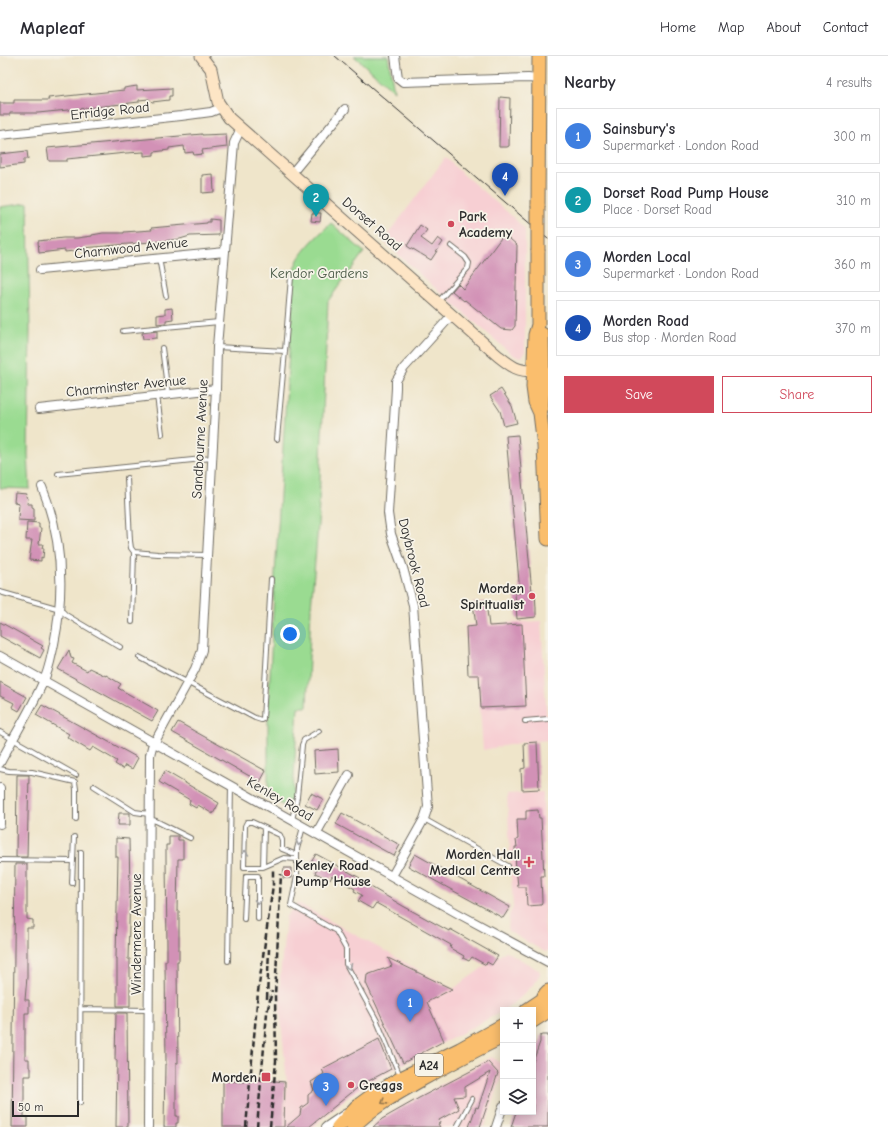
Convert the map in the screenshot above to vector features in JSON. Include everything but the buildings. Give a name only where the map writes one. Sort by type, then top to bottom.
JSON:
[{"type":"highway","points":[[539,56],[538,325],[535,335],[533,387],[535,402],[540,413],[544,446],[548,539]]},
{"type":"highway","points":[[538,325],[543,336],[543,402],[540,413]]},
{"type":"highway","points":[[536,1007],[546,1004]]},
{"type":"highway","points":[[536,1017],[546,1004]]},
{"type":"highway","name":"A24","points":[[338,1127],[356,1107],[401,1078],[460,1049],[500,1027]]},
{"type":"highway","name":"A24","points":[[353,1127],[375,1108],[403,1090],[454,1062],[500,1039]]},
{"type":"main road","name":"Dorset Road","points":[[201,56],[211,69],[216,96],[221,108],[230,118],[511,367],[523,371],[534,372]]},
{"type":"street","points":[[395,56],[398,78],[402,82],[528,78],[538,79]]},
{"type":"street","name":"Erridge Road","points":[[0,135],[181,116],[221,108]]},
{"type":"street","points":[[292,173],[345,109]]},
{"type":"street","name":"Sandbourne Avenue","points":[[154,743],[198,662],[202,650],[217,347],[234,143],[241,128]]},
{"type":"street","name":"Charnwood Avenue","points":[[40,270],[225,252]]},
{"type":"street","name":"Daybrook Road","points":[[392,876],[424,819],[428,807],[413,605],[389,525],[388,505],[396,381],[404,368],[452,315]]},
{"type":"street","name":"Charminster Avenue","points":[[39,408],[216,389]]},
{"type":"street","points":[[0,762],[44,681],[54,642],[60,609],[62,582],[57,539],[50,507],[42,486]]},
{"type":"street","name":"Kenley Road","points":[[0,656],[303,827],[548,962]]},
{"type":"street","name":"Windermere Avenue","points":[[148,1127],[149,817],[150,755],[154,743]]},
{"type":"street","points":[[316,834],[349,775]]},
{"type":"street","points":[[0,788],[0,824]]},
{"type":"street","points":[[326,1127],[356,1107]]},
{"type":"street","points":[[496,1127],[500,1115]]},
{"type":"lane","points":[[438,302],[468,268],[470,263],[466,257],[451,246]]},
{"type":"lane","points":[[159,258],[166,296]]},
{"type":"lane","points":[[277,439],[291,277]]},
{"type":"lane","points":[[123,331],[219,322]]},
{"type":"lane","points":[[217,347],[285,351]]},
{"type":"lane","points":[[162,348],[168,394]]},
{"type":"lane","points":[[157,396],[162,434]]},
{"type":"lane","points":[[58,474],[212,458]]},
{"type":"lane","points":[[127,478],[130,541],[131,548],[134,552],[132,622]]},
{"type":"lane","points":[[134,552],[207,556]]},
{"type":"lane","points":[[139,657],[255,718],[261,720],[263,719],[271,579]]},
{"type":"lane","points":[[0,592],[60,609],[66,615],[120,647]]},
{"type":"lane","points":[[525,721],[548,719]]},
{"type":"lane","points":[[292,820],[297,797],[302,745],[304,740],[319,731]]},
{"type":"lane","points":[[0,732],[76,775]]},
{"type":"lane","points":[[0,769],[32,772],[75,782],[76,819]]},
{"type":"lane","points":[[94,786],[135,812],[149,817],[190,838]]},
{"type":"lane","points":[[228,961],[231,786]]},
{"type":"lane","points":[[424,819],[508,866]]},
{"type":"lane","points":[[247,822],[252,822],[280,836],[282,840],[282,849],[296,857],[284,858],[263,866],[244,867],[245,826],[247,822]]},
{"type":"lane","points":[[303,827],[296,857],[298,864],[297,876],[291,905],[336,931],[346,949],[346,964],[377,1021],[401,1078]]},
{"type":"lane","points":[[263,866],[264,828]]},
{"type":"lane","points":[[72,883],[74,837]]},
{"type":"lane","points":[[80,1103],[81,852]]},
{"type":"lane","points":[[0,860],[73,861]]},
{"type":"lane","points":[[244,919],[246,876],[258,876],[258,919]]},
{"type":"lane","points":[[80,1009],[148,1010]]},
{"type":"lane","points":[[457,1127],[472,1099]]},
{"type":"shaded area","points":[[446,157],[457,169],[525,229],[525,351],[522,357],[514,356],[383,241]]},
{"type":"shaded area","points":[[541,621],[548,740],[524,742],[483,750],[478,679],[468,679],[465,625]]},
{"type":"shaded area","points":[[543,792],[545,934],[548,936],[548,951],[545,952],[508,931],[509,915],[513,908],[507,794]]},
{"type":"shaded area","points":[[298,903],[453,989],[506,951],[540,971],[540,974],[534,984],[519,999],[508,1007],[500,1007],[500,1013],[395,1069],[349,1096],[313,1127],[279,1127],[284,1122],[287,1083],[280,1009],[280,977],[286,916]]},
{"type":"shaded area","points":[[492,1057],[500,1064],[500,1082],[485,1127],[370,1127],[384,1116]]},
{"type":"green space","points":[[354,56],[388,56],[394,91]]},
{"type":"green space","points":[[28,203],[30,331],[28,454],[30,489],[0,488],[0,207]]},
{"type":"green space","name":"Kendor Gardens","points":[[331,223],[364,252],[328,301],[318,525],[311,608],[307,707],[298,707],[292,810],[268,797],[268,716],[274,591],[294,271],[299,258],[304,251]]},
{"type":"tram line","points":[[335,56],[548,239]]},
{"type":"railway","points":[[246,1127],[258,992],[273,885],[273,870]]},
{"type":"railway","points":[[270,1127],[276,1061],[275,996],[281,874]]},
{"type":"railway","points":[[267,999],[269,949]]},
{"type":"railway","points":[[257,1127],[267,1013],[272,991]]},
{"type":"place","name":"Morden Road","points":[[505,196]]},
{"type":"place","name":"Dorset Road Pump House","points":[[316,217]]},
{"type":"place","name":"Park Academy","points":[[451,224]]},
{"type":"place","name":"Morden Spiritualist","points":[[532,596]]},
{"type":"place","name":"Morden Hall Medical Centre","points":[[529,862]]},
{"type":"place","name":"Kenley Road Pump House","points":[[287,873]]},
{"type":"place","name":"Sainsbury's","points":[[410,1022]]},
{"type":"place","name":"Morden","points":[[266,1077]]},
{"type":"place","name":"Greggs","points":[[351,1085]]},
{"type":"place","name":"Morden Local","points":[[326,1106]]}]
